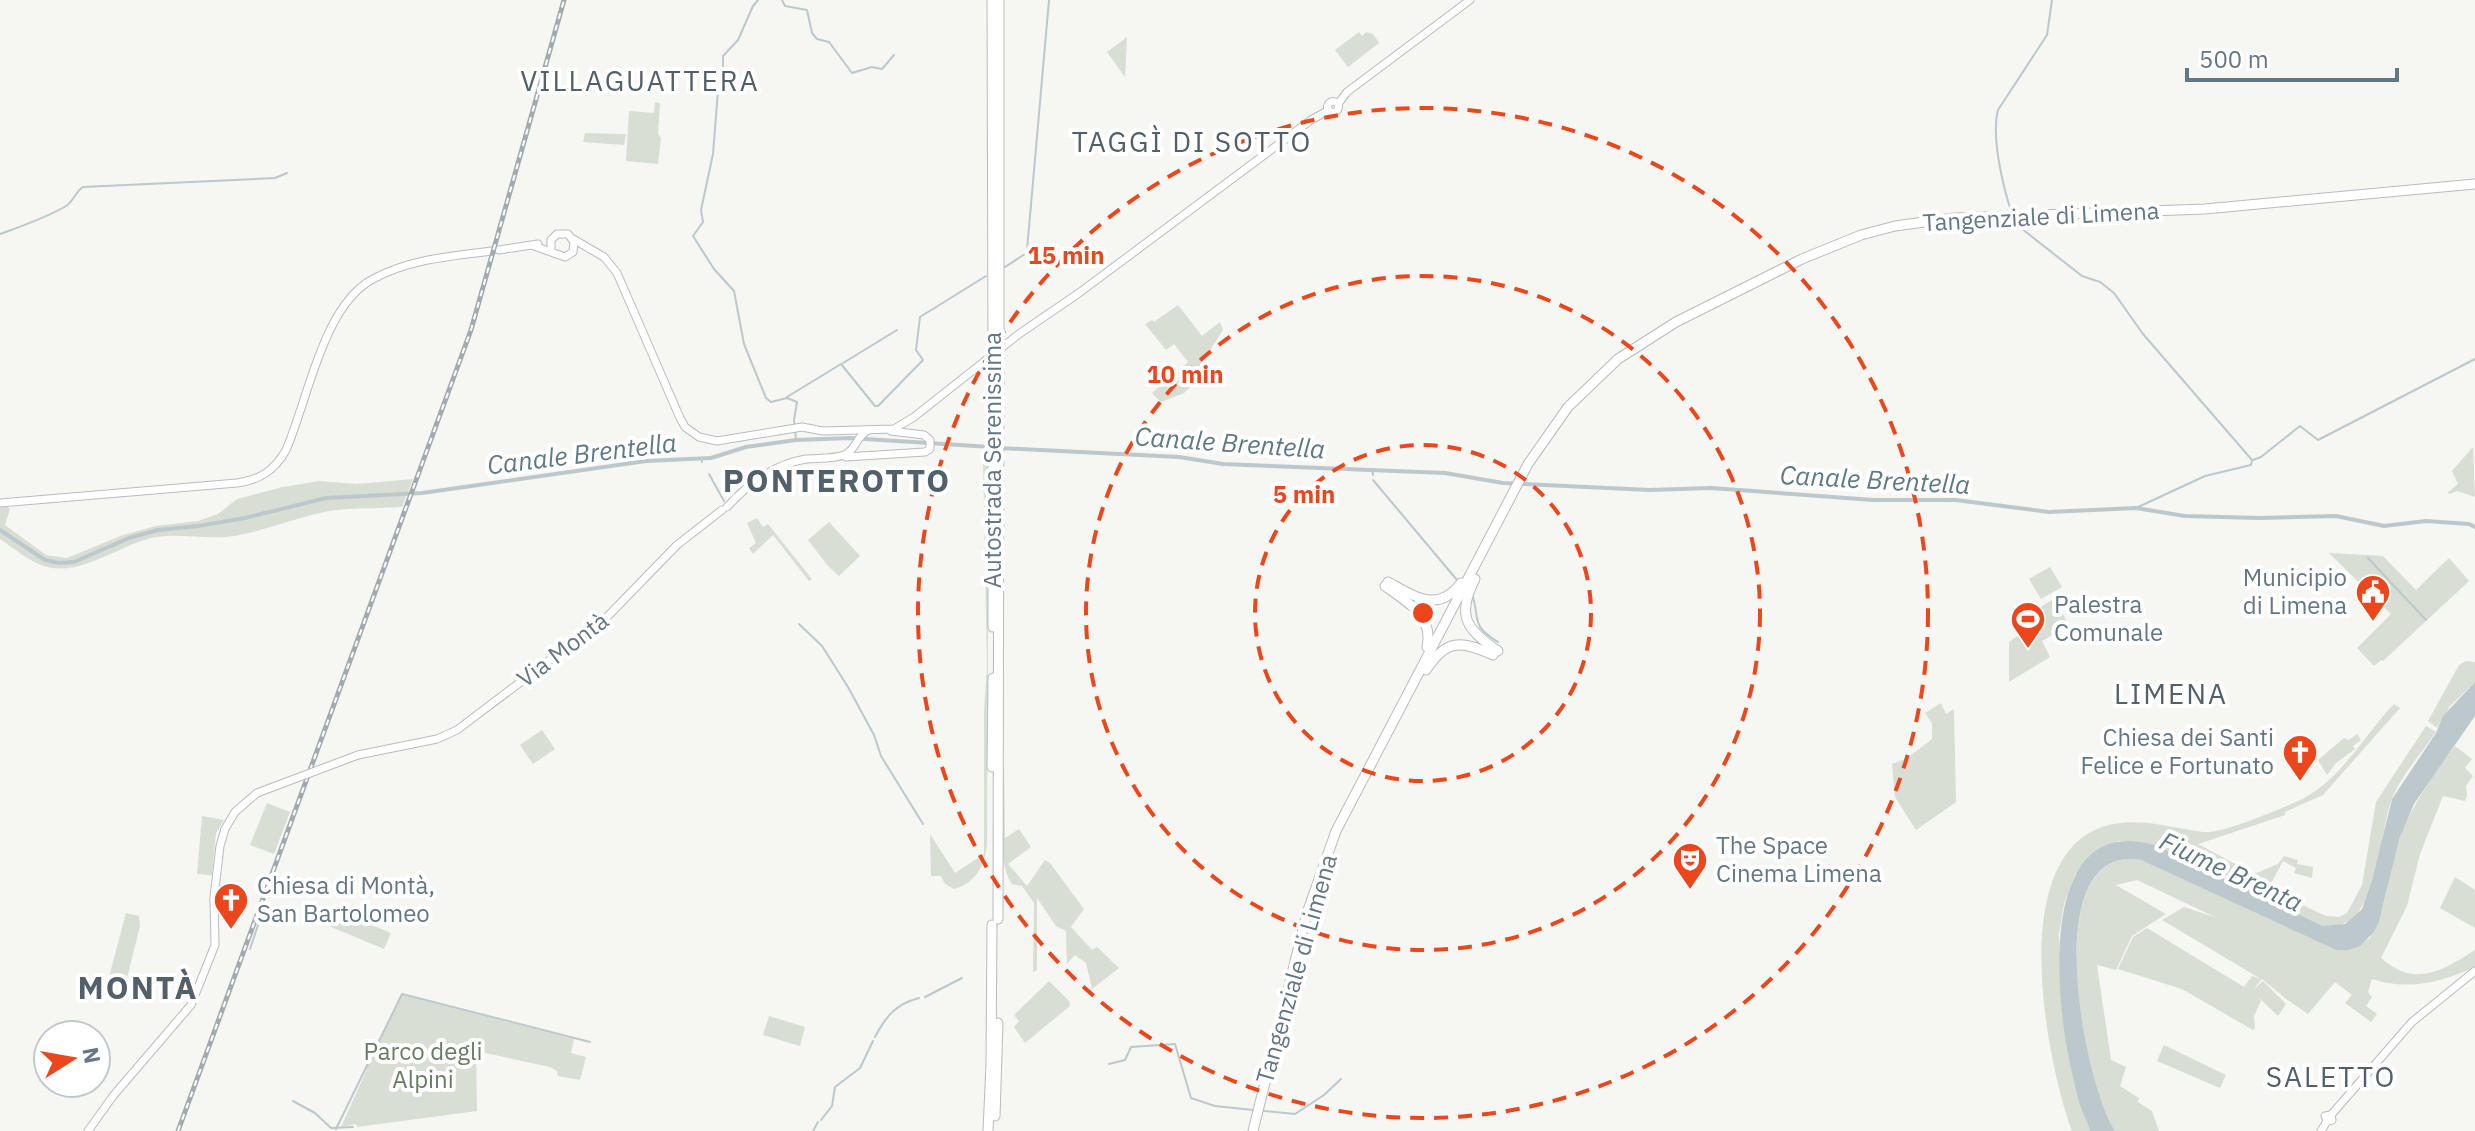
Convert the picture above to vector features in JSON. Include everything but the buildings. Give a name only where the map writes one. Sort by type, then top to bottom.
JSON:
[{"type":"highway","name":"Autostrada Serenissima","points":[[992,0],[996,353]]},
{"type":"highway","name":"Autostrada Serenissima","points":[[994,1131],[997,1074],[999,0]]},
{"type":"highway","name":"Tangenziale di Limena","points":[[1254,1131],[1307,913],[1327,852],[1554,424],[1618,359],[1659,331],[1824,249],[1861,235],[1909,224],[1954,218],[2203,213],[2334,203],[2475,185]]},
{"type":"highway","points":[[1412,689],[1427,649],[1428,628],[1416,609],[1386,584],[1429,601],[1446,598],[1486,548]]},
{"type":"highway","points":[[1412,689],[1436,655],[1444,649],[1464,644],[1496,653],[1475,634],[1465,616],[1466,597],[1486,548]]},
{"type":"highway","name":"Autostrada Serenissima","points":[[988,1131],[995,922]]},
{"type":"main road","points":[[885,431],[904,423],[1302,126],[1329,110],[1331,102],[1338,104],[1347,92],[1470,0]]},
{"type":"main road","points":[[0,503],[237,483],[260,477],[274,467],[286,450],[332,324],[350,297],[374,278],[412,264],[534,246],[560,233],[568,234],[604,257],[617,273],[680,418],[699,437],[717,441],[793,428],[872,429],[924,435],[930,444],[925,452],[836,457]]},
{"type":"main road","points":[[573,239],[573,252]]},
{"type":"main road","points":[[551,240],[551,250]]},
{"type":"main road","points":[[534,246],[551,250],[561,258],[582,247],[590,248]]},
{"type":"main road","points":[[904,423],[902,430],[907,434]]},
{"type":"main road","name":"Via Montà","points":[[88,1131],[113,1096],[191,1005],[215,945],[214,915],[220,846],[235,812],[257,793],[358,755],[437,739],[457,730],[608,616],[677,545],[753,483],[776,468],[803,460],[846,455],[872,429]]},
{"type":"main road","points":[[848,430],[856,432],[859,451],[871,454]]},
{"type":"main road","points":[[2321,1131],[2412,1022],[2475,971]]},
{"type":"green space","points":[[1359,32],[1362,36],[1366,32],[1373,34],[1379,43],[1348,67],[1335,50]]},
{"type":"green space","points":[[1127,37],[1125,77],[1107,52]]},
{"type":"green space","points":[[655,102],[660,103],[658,164],[626,161],[629,111],[654,113]]},
{"type":"green space","points":[[585,133],[626,134],[624,145],[583,142]]},
{"type":"green space","points":[[1178,305],[1202,336],[1220,322],[1223,330],[1201,364],[1194,383],[1184,393],[1161,402],[1152,393],[1188,362],[1174,344],[1166,350],[1145,324],[1154,322]]},
{"type":"green space","points":[[2473,447],[2475,497],[2457,491],[2449,494],[2458,484],[2452,471]]},
{"type":"green space","points":[[983,457],[989,457],[987,844],[984,859],[974,878],[954,889],[945,884],[941,876],[931,876],[930,834],[955,873],[984,854],[987,667]]},
{"type":"green space","points":[[413,479],[402,507],[329,511],[235,536],[156,537],[91,562],[66,568],[39,564],[0,539],[0,506],[5,505],[10,509],[5,525],[46,555],[67,558],[123,535],[156,526],[198,521],[218,514],[237,499],[283,487],[319,481],[357,484]]},
{"type":"green space","points":[[757,518],[763,527],[768,524],[812,579],[809,581],[773,535],[753,554],[749,548],[756,543],[747,523]]},
{"type":"green space","points":[[829,522],[860,556],[839,576],[808,540]]},
{"type":"green space","points":[[2329,553],[2383,556],[2416,590],[2449,558],[2469,581],[2374,666],[2357,648],[2391,614]]},
{"type":"green space","points":[[2050,567],[2062,587],[2041,599],[2029,579]]},
{"type":"green space","points":[[2054,599],[2069,625],[2042,641],[2050,657],[2009,682],[2009,642],[2020,634],[2010,625]]},
{"type":"green space","points":[[2466,661],[2475,662],[2475,682],[2450,706],[2437,728],[2428,721],[2459,665]]},
{"type":"green space","points":[[1941,703],[1946,714],[1954,709],[1956,802],[1916,830],[1895,797],[1892,764],[1906,759],[1932,739],[1932,723],[1925,713]]},
{"type":"green space","points":[[2394,704],[2400,708],[2323,795],[2285,812],[2285,815],[2198,844],[2254,874],[2278,864],[2284,856],[2298,860],[2297,864],[2313,867],[2312,878],[2294,873],[2296,868],[2283,861],[2268,889],[2326,916],[2339,917],[2347,913],[2362,885],[2376,802],[2426,726],[2436,732],[2405,774],[2391,801],[2379,859],[2366,900],[2355,915],[2341,924],[2323,926],[2158,846],[2136,841],[2118,841],[2075,874],[2064,904],[2059,934],[2060,982],[2068,1053],[2079,1101],[2090,1131],[2072,1131],[2052,1056],[2042,959],[2045,912],[2057,871],[2079,841],[2113,824],[2124,822],[2212,832],[2250,821],[2296,802],[2312,794],[2338,771]]},
{"type":"green space","points":[[542,730],[555,749],[533,764],[520,745]]},
{"type":"green space","points":[[2357,734],[2361,740],[2353,746],[2355,749],[2336,763],[2327,775],[2318,760],[2344,738],[2349,740]]},
{"type":"green space","points":[[2455,746],[2472,759],[2465,768],[2473,776],[2466,786],[2467,796],[2465,801],[2443,796],[2420,854],[2407,906],[2381,958],[2393,967],[2417,974],[2440,970],[2475,950],[2475,967],[2425,983],[2385,983],[2372,979],[2368,992],[2372,997],[2366,1006],[2377,1014],[2371,1022],[2345,1003],[2352,995],[2335,982],[2308,1014],[2262,979],[2252,991],[2263,981],[2286,1004],[2278,1016],[2257,996],[2261,1001],[2254,1016],[2253,1030],[2182,989],[2118,969],[2133,937],[2147,928],[2244,987],[2252,976],[2261,979],[2162,920],[2184,907],[2215,917],[2137,880],[2116,885],[2166,914],[2132,936],[2116,970],[2097,965],[2111,1060],[2126,1067],[2120,1086],[2152,1111],[2159,1131],[2115,1131],[2103,1106],[2091,1067],[2077,972],[2079,926],[2089,888],[2109,865],[2141,860],[2336,950],[2369,939],[2380,917],[2403,829],[2423,792]]},
{"type":"green space","points":[[1002,767],[1005,838],[1019,829],[1031,847],[1008,864],[1027,886],[1045,860],[1050,863],[1084,909],[1071,927],[1092,950],[1097,947],[1119,968],[1092,989],[1086,963],[1075,955],[1067,964],[1066,931],[1056,926],[1037,898],[1037,970],[1033,972],[1034,903],[1022,886],[1012,884],[1004,860]]},
{"type":"green space","points":[[267,803],[290,812],[274,854],[250,845]]},
{"type":"green space","points":[[202,816],[224,820],[216,833],[212,875],[197,874]]},
{"type":"green space","points":[[2455,877],[2475,890],[2475,928],[2440,908]]},
{"type":"green space","points":[[330,908],[391,933],[384,949],[324,924]]},
{"type":"green space","points":[[126,913],[139,916],[140,926],[125,986],[108,981]]},
{"type":"green space","points":[[1049,981],[1069,1001],[1070,1006],[1025,1043],[1014,1027],[1019,1021],[1014,1015]]},
{"type":"green space","name":"Parco degli Alpini","points":[[402,995],[574,1039],[571,1053],[586,1057],[580,1080],[558,1076],[557,1071],[550,1067],[476,1051],[477,1111],[341,1127],[367,1069],[365,1067]]},
{"type":"green space","points":[[769,1016],[805,1027],[800,1046],[763,1035]]},
{"type":"green space","points":[[2164,1045],[2226,1075],[2220,1088],[2157,1061]]},
{"type":"shaded area","points":[[2475,682],[2475,716],[2414,804],[2399,840],[2379,922],[2360,946],[2336,950],[2141,860],[2108,865],[2088,888],[2078,926],[2077,972],[2082,1020],[2091,1067],[2115,1131],[2090,1131],[2079,1102],[2063,1024],[2060,949],[2064,911],[2074,878],[2092,853],[2120,842],[2158,846],[2323,926],[2345,924],[2362,909],[2392,799],[2436,733],[2443,716]]},
{"type":"waterway","points":[[758,0],[738,40],[723,56],[713,154],[701,210],[703,222],[693,236],[714,269],[734,291],[744,344],[766,398],[771,402],[787,398],[797,402],[794,420],[796,440]]},
{"type":"waterway","points":[[782,0],[785,6],[807,10],[812,33],[817,39],[829,42],[852,73],[872,67],[882,69],[894,55]]},
{"type":"waterway","points":[[1005,267],[1027,250],[1049,0]]},
{"type":"waterway","points":[[2012,214],[1997,148],[1998,110],[2047,35],[2052,0]]},
{"type":"waterway","points":[[0,234],[66,206],[83,187],[275,178],[287,173]]},
{"type":"waterway","points":[[2014,220],[2082,276],[2100,282],[2114,293],[2143,334],[2252,460],[2251,465],[2205,476],[2136,508]]},
{"type":"waterway","points":[[787,397],[841,364],[878,406],[923,360],[916,350],[920,317],[986,276]]},
{"type":"waterway","points":[[843,363],[897,330]]},
{"type":"waterway","points":[[2253,460],[2300,426],[2318,440],[2475,359]]},
{"type":"waterway","name":"Canale Brentella","points":[[0,530],[45,560],[74,562],[129,538],[158,530],[245,518],[326,498],[422,493],[646,461],[711,458],[746,447],[796,440],[850,438],[991,447]]},
{"type":"waterway","name":"Canale Brentella","points":[[1000,448],[1179,457],[1223,464],[1445,473],[1503,483],[1649,490],[1711,488],[1873,500],[1956,500],[2049,512],[2136,508],[2185,516],[2336,516],[2384,526],[2426,521],[2475,527]]},
{"type":"waterway","name":"Canale Brentella","points":[[701,458],[702,462]]},
{"type":"waterway","name":"Canale Brentella","points":[[1372,469],[1373,475]]},
{"type":"waterway","points":[[709,474],[724,501]]},
{"type":"waterway","points":[[1373,480],[1457,580]]},
{"type":"waterway","points":[[2368,558],[2426,620]]},
{"type":"waterway","points":[[1473,597],[1480,627],[1498,642]]},
{"type":"waterway","points":[[799,624],[822,646],[848,687],[874,735],[881,756],[923,824]]},
{"type":"waterway","points":[[250,949],[258,925],[271,914]]},
{"type":"waterway","points":[[925,997],[962,978]]},
{"type":"waterway","points":[[336,1129],[402,994],[590,1042]]},
{"type":"waterway","points":[[875,1037],[892,1012],[919,998]]},
{"type":"waterway","points":[[821,1120],[832,1106],[835,1087],[860,1068],[873,1041]]},
{"type":"waterway","points":[[1109,1064],[1125,1060],[1131,1047],[1175,1044],[1191,1098],[1215,1106],[1253,1110]]},
{"type":"waterway","points":[[1264,1111],[1295,1114],[1324,1095],[1341,1079]]},
{"type":"waterway","points":[[293,1101],[315,1113],[331,1128],[353,1127]]},
{"type":"waterway","points":[[813,1131],[818,1122]]},
{"type":"railway","points":[[178,1131],[471,330],[564,0]]},
{"type":"place","name":"Municipio di Limena","points":[[2373,623]]},
{"type":"place","name":"Palestra Comunale","points":[[2028,650]]},
{"type":"place","name":"Chiesa dei Santi Felice e Fortunato","points":[[2300,783]]},
{"type":"place","name":"The Space Cinema Limena","points":[[1690,891]]},
{"type":"place","name":"Chiesa di Montà, San Bartolomeo","points":[[231,931]]},
{"type":"district","name":"VILLAGUATTERA","points":[[640,81]]},
{"type":"district","name":"TAGGÌ DI SOTTO","points":[[1192,142]]},
{"type":"district","name":"PONTEROTTO","points":[[837,481]]},
{"type":"district","name":"LIMENA","points":[[2171,694]]},
{"type":"district","name":"MONTÀ","points":[[138,988]]},
{"type":"district","name":"SALETTO","points":[[2331,1077]]},
{"type":"water label","name":"Fiume Brenta","points":[[2231,872]]}]
